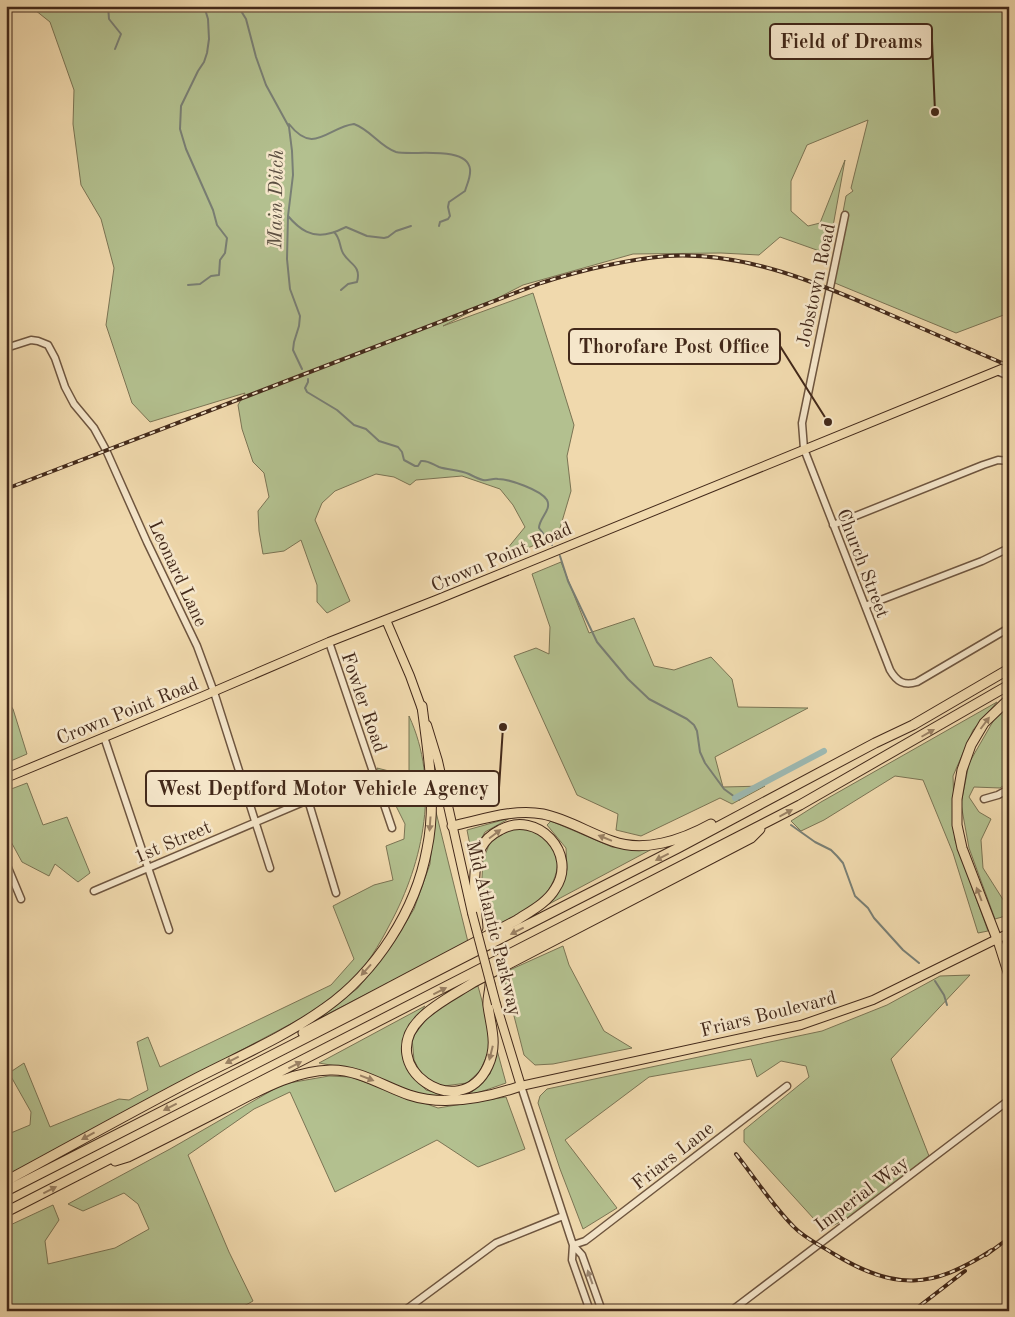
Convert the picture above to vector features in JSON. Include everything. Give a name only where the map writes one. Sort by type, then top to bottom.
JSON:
[{"type":"highway","points":[[6,1191],[669,853],[875,743],[913,725],[1009,669]]},
{"type":"highway","points":[[6,1212],[767,823],[867,768],[1009,685]]},
{"type":"highway","points":[[997,939],[962,848],[957,825],[957,799],[962,770],[972,744],[984,723],[1009,699]]},
{"type":"highway","points":[[6,1181],[292,1029],[326,1008],[370,967],[405,913],[412,898],[427,850],[432,786],[422,706]]},
{"type":"highway","points":[[452,826],[518,813],[542,814],[614,842],[627,845],[654,844],[686,836],[706,827],[838,756],[875,743]]},
{"type":"highway","points":[[490,983],[493,1049],[488,1066],[479,1079],[466,1088],[449,1091],[433,1088],[419,1079],[412,1069],[409,1059],[408,1041],[410,1034],[420,1019],[433,1008],[474,982],[750,838],[767,823]]},
{"type":"highway","points":[[195,1095],[207,1082],[508,925],[541,904],[556,889],[562,872],[557,847],[548,835],[538,828],[522,824],[507,826],[492,834],[482,846],[474,876],[474,912],[478,938]]},
{"type":"highway","points":[[95,1166],[128,1157],[277,1082],[306,1072],[331,1070],[351,1072],[408,1095],[429,1101],[443,1102],[508,1091],[521,1086]]},
{"type":"main road","name":"Crown Point Road","points":[[6,778],[329,642],[1009,366]]},
{"type":"main road","name":"Mid Atlantic Parkway","points":[[386,620],[422,706],[438,761],[474,912]]},
{"type":"main road","name":"Friars Boulevard","points":[[521,1086],[801,1026],[873,1000],[1009,933]]},
{"type":"main road","name":"Mid Atlantic Parkway","points":[[478,938],[490,983]]},
{"type":"main road","points":[[997,939],[1009,977]]},
{"type":"main road","name":"Mid Atlantic Parkway","points":[[492,1004],[521,1086]]},
{"type":"street","name":"Jobstown Road","points":[[804,449],[802,423],[845,215]]},
{"type":"street","name":"Leonard Lane","points":[[6,348],[31,340],[38,340],[48,345],[74,404],[94,428],[106,450],[147,542],[197,646],[214,692],[270,868]]},
{"type":"street","points":[[997,371],[1009,376]]},
{"type":"street","name":"Church Street","points":[[804,449],[895,679],[903,684],[917,682],[1009,628]]},
{"type":"street","points":[[833,525],[983,465],[998,460],[1009,461]]},
{"type":"street","points":[[865,606],[982,561],[1009,548]]},
{"type":"street","name":"Fowler Road","points":[[329,642],[392,828]]},
{"type":"street","points":[[104,737],[169,930]]},
{"type":"street","name":"1st Street","points":[[94,891],[255,822],[374,774]]},
{"type":"street","points":[[984,799],[1009,789]]},
{"type":"street","points":[[308,800],[336,893]]},
{"type":"street","points":[[6,863],[21,899]]},
{"type":"street","name":"Mid Atlantic Parkway","points":[[521,1086],[573,1245],[572,1260],[590,1311]]},
{"type":"street","name":"Friars Lane","points":[[573,1245],[585,1241],[787,1086]]},
{"type":"street","name":"Imperial Way","points":[[731,1311],[1009,1100]]},
{"type":"street","points":[[404,1311],[496,1242],[563,1216]]},
{"type":"street","name":"Mid Atlantic Parkway","points":[[573,1245],[582,1255],[602,1311]]},
{"type":"green space","points":[[30,6],[567,6],[569,11],[580,6],[1009,6],[1009,313],[956,333],[830,281],[846,196],[853,191],[851,188],[868,120],[807,145],[791,181],[791,211],[808,226],[820,223],[845,160],[828,254],[780,237],[759,255],[721,253],[633,254],[523,285],[443,326],[533,293],[574,425],[567,456],[571,491],[558,535],[523,550],[507,549],[525,527],[513,505],[500,489],[462,476],[416,480],[410,485],[394,477],[376,474],[335,491],[322,503],[315,520],[350,601],[327,613],[317,602],[317,585],[301,540],[284,551],[263,554],[258,511],[269,497],[264,473],[253,462],[242,429],[238,405],[245,393],[150,422],[132,403],[106,325],[114,268],[101,219],[81,185],[73,124],[74,90],[50,22]]},
{"type":"green space","points":[[561,562],[589,633],[634,618],[654,666],[674,670],[711,657],[732,679],[738,707],[808,708],[715,757],[723,787],[765,786],[732,804],[720,798],[641,836],[616,830],[618,814],[577,795],[514,656],[536,648],[549,654],[550,627],[532,574]]},
{"type":"green space","points":[[6,699],[13,709],[27,754],[6,763]]},
{"type":"green space","points":[[997,702],[973,730],[953,776],[955,840],[988,931],[978,933],[953,853],[923,780],[895,776],[824,820],[801,831],[791,821],[821,802]]},
{"type":"green space","points":[[1009,704],[1009,782],[1000,788],[974,787],[969,797],[979,812],[991,819],[981,840],[983,868],[1009,909],[1009,915],[995,919],[969,848],[961,804],[969,763],[999,711]]},
{"type":"green space","points":[[409,716],[424,768],[426,795],[419,848],[402,900],[381,940],[361,970],[340,991],[311,1013],[6,1176],[6,1135],[30,1125],[31,1112],[9,1073],[24,1063],[50,1127],[119,1099],[129,1100],[148,1090],[137,1042],[148,1037],[160,1067],[331,985],[354,959],[333,906],[374,885],[393,880],[386,846],[404,839],[405,824],[377,768],[409,776]]},
{"type":"green space","points":[[27,783],[43,825],[67,817],[90,873],[78,882],[55,864],[49,876],[22,862],[9,838],[6,838],[6,791]]},
{"type":"green space","points":[[435,808],[468,942],[320,1018],[358,988],[392,945],[414,909],[430,864]]},
{"type":"green space","points":[[510,818],[485,832],[472,856],[467,830]]},
{"type":"green space","points":[[551,821],[612,847],[654,848],[549,904],[567,870],[566,848],[547,825]]},
{"type":"green space","points":[[514,828],[527,829],[543,835],[556,852],[557,869],[547,892],[537,903],[491,928],[481,895],[483,860],[491,840]]},
{"type":"green space","points":[[563,946],[569,965],[604,1031],[632,1048],[553,1064],[535,1065],[524,1055],[503,973]]},
{"type":"green space","points":[[970,975],[891,1059],[929,1156],[848,1218],[824,1230],[744,1142],[744,1130],[809,1077],[806,1066],[781,1061],[757,1077],[751,1059],[649,1077],[565,1140],[617,1208],[583,1229],[538,1103],[540,1096],[547,1089],[822,1031],[887,1005],[940,976]]},
{"type":"green space","points":[[478,986],[488,1023],[490,1048],[480,1071],[467,1083],[444,1086],[424,1079],[414,1060],[412,1038],[439,1006]]},
{"type":"green space","points":[[425,1006],[410,1026],[403,1043],[403,1059],[412,1075],[426,1090],[445,1095],[472,1092],[490,1074],[497,1050],[506,1083],[460,1097],[436,1097],[416,1092],[362,1072],[319,1063]]},
{"type":"green space","points":[[329,1076],[351,1077],[438,1108],[506,1097],[525,1149],[478,1167],[437,1140],[335,1192],[290,1092],[254,1109],[188,1155],[229,1252],[253,1301],[235,1311],[6,1311],[6,1227],[53,1205],[59,1220],[45,1241],[48,1264],[115,1248],[149,1229],[138,1204],[124,1193],[83,1211],[68,1204],[170,1149],[283,1084]]},
{"type":"waterway","points":[[108,6],[109,19],[121,34],[115,49]]},
{"type":"waterway","points":[[188,285],[200,284],[211,276],[219,275],[220,260],[225,253],[227,238],[217,225],[213,210],[186,149],[180,129],[181,106],[207,53],[209,39],[208,19],[204,6]]},
{"type":"waterway","name":"Main Ditch","points":[[238,6],[246,19],[266,85],[289,127],[293,175],[288,216],[287,259],[290,289],[300,316],[293,350],[302,369]]},
{"type":"waterway","points":[[289,124],[306,138],[314,139],[354,124],[365,130],[390,150],[404,153],[449,154],[467,162],[470,172],[465,191],[449,202],[450,216],[448,219],[440,222],[439,226]]},
{"type":"waterway","points":[[288,216],[301,229],[318,235],[333,233],[346,227],[367,236],[384,238],[396,231],[411,226]]},
{"type":"waterway","points":[[334,232],[344,255],[356,268],[358,276],[357,282],[348,284],[341,290]]},
{"type":"waterway","name":"Main Ditch","points":[[308,379],[305,388],[307,392],[337,410],[354,425],[366,429],[379,441],[398,447],[402,452],[404,460],[415,466],[418,466],[421,461],[426,461],[439,467],[465,473],[483,480],[509,481],[544,496],[548,507],[539,528],[552,545]]},
{"type":"waterway","name":"Main Ditch","points":[[560,556],[568,581],[597,642],[628,679],[649,699],[687,719],[694,725],[697,731],[700,752],[705,763],[724,789],[739,800]]},
{"type":"waterway","points":[[735,798],[824,751]]},
{"type":"waterway","name":"Main Ditch","points":[[791,825],[815,842],[831,850],[837,856],[843,863],[855,896],[868,908],[874,918],[903,950],[919,963]]},
{"type":"waterway","name":"Main Ditch","points":[[935,981],[944,995],[947,1005]]},
{"type":"railway","points":[[6,489],[541,283],[603,266],[667,256],[696,256],[754,264],[810,281],[1009,366]]},
{"type":"railway","points":[[736,1154],[785,1218],[797,1230],[834,1254],[876,1274],[895,1279],[932,1278],[951,1272],[992,1250]]},
{"type":"railway","points":[[986,1255],[1009,1238]]},
{"type":"railway","points":[[913,1311],[965,1271]]},
{"type":"place","name":"Field of Dreams","points":[[935,112]]},
{"type":"place","name":"Thorofare Post Office","points":[[828,422]]},
{"type":"place","name":"West Deptford Motor Vehicle Agency","points":[[503,727]]}]
